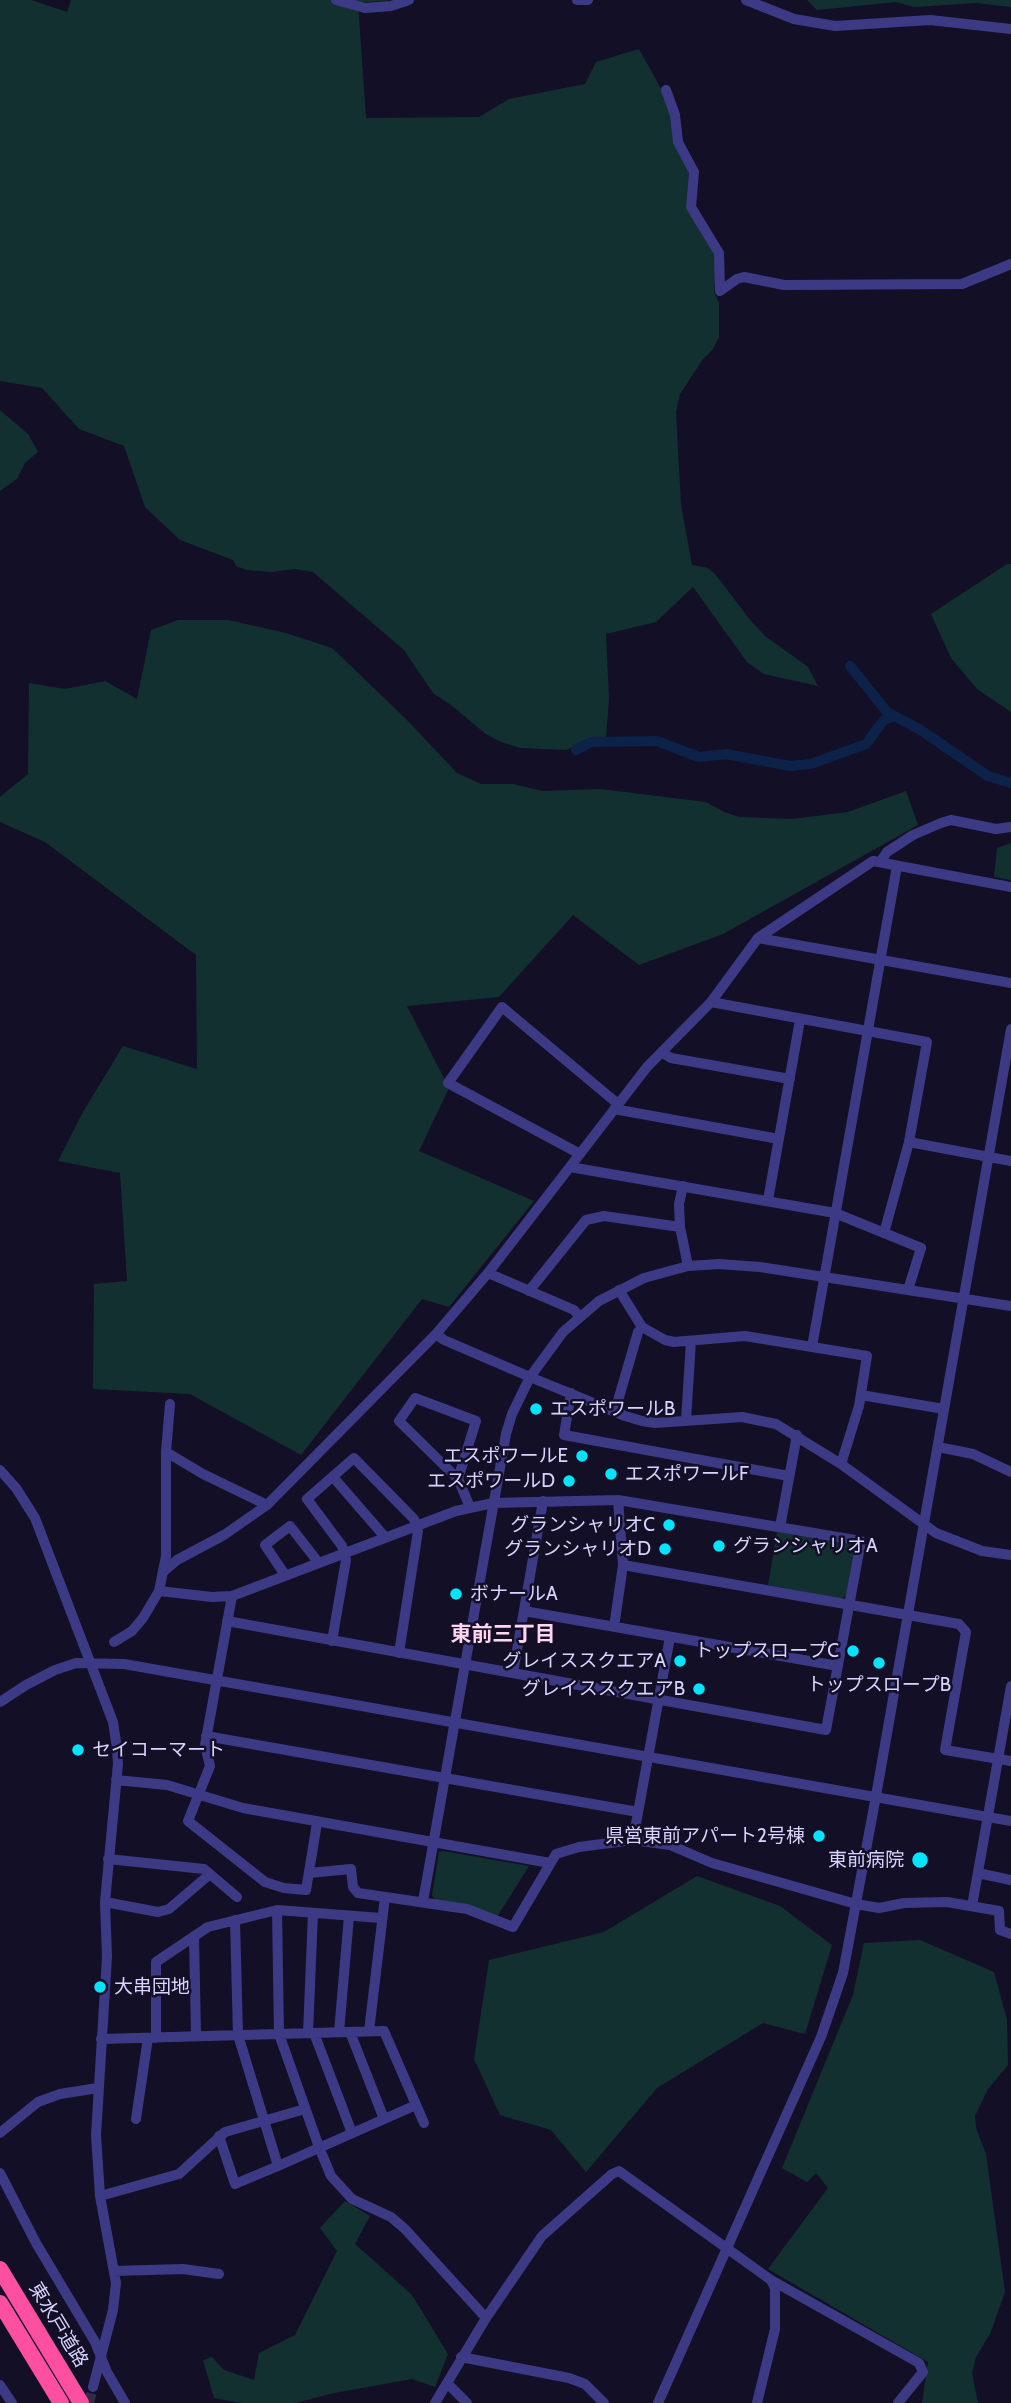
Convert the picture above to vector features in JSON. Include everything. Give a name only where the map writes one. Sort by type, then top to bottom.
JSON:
[{"type":"highway","name":"東水戸道路","points":[[0,2269],[81,2403]]},
{"type":"highway","name":"東水戸道路","points":[[0,2303],[61,2403]]},
{"type":"street","points":[[336,0],[365,8],[391,6],[409,0]]},
{"type":"street","points":[[577,0],[588,0]]},
{"type":"street","points":[[746,0],[794,19],[835,26],[930,20],[1011,29]]},
{"type":"street","points":[[666,90],[675,116],[678,142],[694,172],[691,207],[719,253],[720,291],[744,277],[784,285],[962,284],[1011,264]]},
{"type":"street","points":[[880,862],[887,852],[913,835],[951,820],[996,829],[1011,827]]},
{"type":"street","points":[[163,1572],[177,1560],[224,1535],[267,1505],[436,1334],[488,1273],[647,1067],[711,1002],[758,938],[873,861],[1011,887]]},
{"type":"street","points":[[811,1347],[897,866]]},
{"type":"street","points":[[758,938],[1011,983]]},
{"type":"street","points":[[711,1002],[927,1042],[909,1142],[884,1233]]},
{"type":"street","points":[[580,1154],[448,1083],[502,1007],[616,1106],[779,1139]]},
{"type":"street","points":[[768,1200],[800,1020]]},
{"type":"street","points":[[658,2403],[835,2000],[847,1952],[876,1796],[1011,1029]]},
{"type":"street","points":[[663,1053],[671,1058],[790,1079]]},
{"type":"street","points":[[909,1142],[1011,1161]]},
{"type":"street","points":[[570,1167],[835,1213],[921,1248],[908,1290]]},
{"type":"street","points":[[683,1186],[679,1204],[680,1227],[688,1266]]},
{"type":"street","points":[[530,1291],[586,1220],[604,1216],[680,1227]]},
{"type":"street","points":[[423,1901],[506,1434],[512,1414],[530,1377],[546,1352],[580,1317],[619,1290],[644,1278],[688,1266],[719,1264],[746,1265],[1011,1306]]},
{"type":"street","points":[[488,1273],[574,1310],[580,1317]]},
{"type":"street","points":[[619,1290],[642,1327],[664,1340],[674,1342],[745,1336],[867,1356],[861,1395],[841,1464]]},
{"type":"street","points":[[615,1410],[638,1332],[642,1327]]},
{"type":"street","points":[[436,1334],[444,1340],[625,1416],[655,1423],[742,1417],[776,1424],[841,1464],[924,1525],[968,1547],[1011,1555]]},
{"type":"street","points":[[686,1420],[691,1341]]},
{"type":"street","points":[[571,1393],[564,1435],[789,1476]]},
{"type":"street","points":[[861,1395],[944,1409]]},
{"type":"street","points":[[458,1479],[475,1421],[415,1398],[399,1421],[458,1479],[470,1507]]},
{"type":"street","points":[[114,1642],[132,1631],[159,1591],[166,1556],[166,1452],[170,1404]]},
{"type":"street","points":[[780,1527],[797,1435]]},
{"type":"street","points":[[938,1447],[973,1454],[1011,1472]]},
{"type":"street","points":[[166,1452],[203,1474],[267,1505]]},
{"type":"street","points":[[332,1641],[346,1560],[342,1546],[307,1499],[354,1458],[417,1525],[399,1653]]},
{"type":"street","points":[[0,1470],[16,1488],[35,1518],[113,1722],[118,1764],[105,1902],[107,1957],[96,2157],[116,2295],[93,2387]]},
{"type":"street","points":[[333,1476],[385,1537]]},
{"type":"street","points":[[159,1591],[212,1597],[232,1596],[417,1525],[470,1507],[493,1503],[618,1500],[860,1541],[826,1730],[227,1621]]},
{"type":"street","points":[[614,1626],[623,1565],[618,1500]]},
{"type":"street","points":[[513,1673],[542,1501]]},
{"type":"street","points":[[285,1575],[265,1545],[290,1526],[318,1562]]},
{"type":"street","points":[[623,1565],[959,1624],[966,1632],[945,1750],[1011,1761]]},
{"type":"street","points":[[232,1596],[206,1736],[205,1745],[210,1766],[188,1821],[265,1882],[284,1888],[306,1890],[317,1823]]},
{"type":"street","points":[[524,1611],[838,1666]]},
{"type":"street","points":[[633,1840],[670,1637]]},
{"type":"street","points":[[0,1702],[55,1670],[76,1663],[124,1664],[1011,1821]]},
{"type":"street","points":[[972,1906],[1011,1690]]},
{"type":"street","points":[[206,1736],[638,1812]]},
{"type":"street","points":[[116,1780],[167,1785],[243,1808],[550,1863]]},
{"type":"street","points":[[309,1873],[351,1869],[353,1887],[358,1893],[467,1909],[513,1927],[556,1854],[579,1847],[633,1840],[670,1844],[712,1863],[856,1904],[879,1908],[920,1901],[947,1902],[999,1911],[1000,1930],[1011,1934]]},
{"type":"street","points":[[108,1859],[204,1869],[237,1896]]},
{"type":"street","points":[[978,1873],[1011,1880]]},
{"type":"street","points":[[105,1902],[158,1912],[169,1909],[210,1874]]},
{"type":"street","points":[[369,2031],[385,1897]]},
{"type":"street","points":[[136,2119],[152,2038],[156,1962],[208,1927],[277,1910],[381,1918]]},
{"type":"street","points":[[277,1910],[279,2034],[331,2176],[352,2199],[391,2217],[405,2229],[486,2318]]},
{"type":"street","points":[[313,1913],[311,2033],[352,2133]]},
{"type":"street","points":[[349,1916],[345,2032],[384,2119]]},
{"type":"street","points":[[235,1920],[238,2035],[278,2166]]},
{"type":"street","points":[[194,1936],[196,2036]]},
{"type":"street","points":[[101,2039],[384,2031],[424,2123]]},
{"type":"street","points":[[0,2133],[38,2102],[60,2094],[98,2088]]},
{"type":"street","points":[[219,2136],[235,2184],[416,2105]]},
{"type":"street","points":[[100,2196],[179,2174],[219,2136],[305,2109]]},
{"type":"street","points":[[435,2403],[461,2357],[542,2236],[612,2174],[619,2171],[771,2280],[919,2363],[923,2372],[898,2403]]},
{"type":"street","points":[[0,2173],[125,2403]]},
{"type":"street","points":[[114,2271],[183,2269],[219,2274]]},
{"type":"street","points":[[757,2403],[775,2329],[776,2297],[771,2280]]},
{"type":"street","points":[[461,2357],[569,2378],[585,2384],[604,2403]]},
{"type":"street","points":[[447,2383],[467,2403]]},
{"type":"street","points":[[0,2385],[12,2403]]},
{"type":"green space","points":[[0,0],[31,0],[67,12],[71,0],[393,0],[358,3],[366,118],[479,117],[509,99],[585,84],[596,62],[639,49],[665,96],[689,169],[686,207],[713,250],[716,265],[714,292],[719,303],[719,337],[680,394],[676,412],[681,505],[692,565],[708,568],[715,574],[765,636],[808,667],[818,686],[764,674],[747,662],[693,587],[656,622],[606,634],[609,699],[606,737],[591,739],[566,750],[520,748],[486,734],[433,693],[404,650],[313,572],[295,569],[271,572],[247,570],[236,566],[233,560],[180,540],[145,507],[124,446],[79,429],[42,388],[0,381]]},
{"type":"green space","points":[[807,0],[1011,0],[1011,7],[976,3],[914,7],[896,2],[817,10]]},
{"type":"green space","points":[[0,410],[28,434],[38,452],[25,463],[17,479],[0,491]]},
{"type":"green space","points":[[1007,564],[1011,564],[1011,712],[977,689],[951,658],[931,614]]},
{"type":"green space","points":[[178,620],[228,620],[286,633],[332,648],[406,719],[457,773],[481,784],[513,784],[542,791],[600,789],[706,802],[739,817],[792,819],[848,812],[906,791],[918,825],[723,934],[639,965],[573,915],[499,997],[407,1006],[449,1088],[419,1151],[534,1201],[449,1307],[422,1299],[301,1455],[190,1394],[93,1389],[94,1284],[127,1281],[120,1173],[58,1161],[83,1112],[123,1046],[197,1069],[196,955],[45,842],[0,822],[0,797],[28,774],[29,683],[65,689],[105,681],[137,699],[151,630]]},
{"type":"green space","points":[[1011,843],[1011,880],[994,877],[997,848]]},
{"type":"green space","points":[[777,1532],[852,1545],[854,1550],[846,1596],[840,1599],[768,1585]]},
{"type":"green space","points":[[439,1852],[529,1866],[497,1917],[436,1900],[432,1896]]},
{"type":"green space","points":[[697,1876],[780,1906],[832,1945],[805,2034],[763,2023],[657,2088],[586,2172],[551,2130],[500,2115],[474,2059],[489,1960],[604,1932]]},
{"type":"green space","points":[[920,1940],[994,1972],[1007,2020],[1008,2065],[988,2089],[975,2116],[976,2128],[986,2154],[1005,2292],[990,2334],[976,2357],[972,2373],[978,2403],[922,2403],[928,2362],[768,2269],[828,2188],[816,2173],[807,2182],[782,2168],[853,1995],[864,1943]]},
{"type":"green space","points":[[345,2201],[370,2216],[355,2244],[412,2295],[448,2354],[435,2387],[412,2379],[295,2403],[241,2403],[214,2398],[203,2360],[212,2357],[224,2370],[254,2380],[259,2353],[295,2335],[337,2251],[320,2228]]},
{"type":"waterway","points":[[850,666],[887,712],[919,729],[988,776],[1011,783]]},
{"type":"waterway","points":[[576,750],[591,742],[657,741],[699,757],[726,754],[790,766],[811,764],[866,744],[884,720],[894,716]]},
{"type":"tunnel","points":[[89,2403],[93,2387]]},
{"type":"place","name":"エスポワールB","points":[[536,1409]]},
{"type":"place","name":"エスポワールE","points":[[582,1456]]},
{"type":"place","name":"エスポワールF","points":[[611,1474]]},
{"type":"place","name":"エスポワールD","points":[[569,1481]]},
{"type":"place","name":"グランシャリオC","points":[[669,1525]]},
{"type":"place","name":"グランシャリオA","points":[[719,1546]]},
{"type":"place","name":"グランシャリオD","points":[[665,1549]]},
{"type":"place","name":"ボナールA","points":[[456,1594]]},
{"type":"place","name":"トップスロープC","points":[[853,1651]]},
{"type":"place","name":"グレイススクエアA","points":[[680,1661]]},
{"type":"place","name":"トップスロープB","points":[[879,1663]]},
{"type":"place","name":"グレイススクエアB","points":[[699,1689]]},
{"type":"place","name":"セイコーマート","points":[[78,1750]]},
{"type":"place","name":"県営東前アパート2号棟","points":[[819,1836]]},
{"type":"place","name":"東前病院","points":[[920,1860]]},
{"type":"place","name":"大串団地","points":[[100,1987]]},
{"type":"district","name":"東前三丁目","points":[[503,1635]]}]
